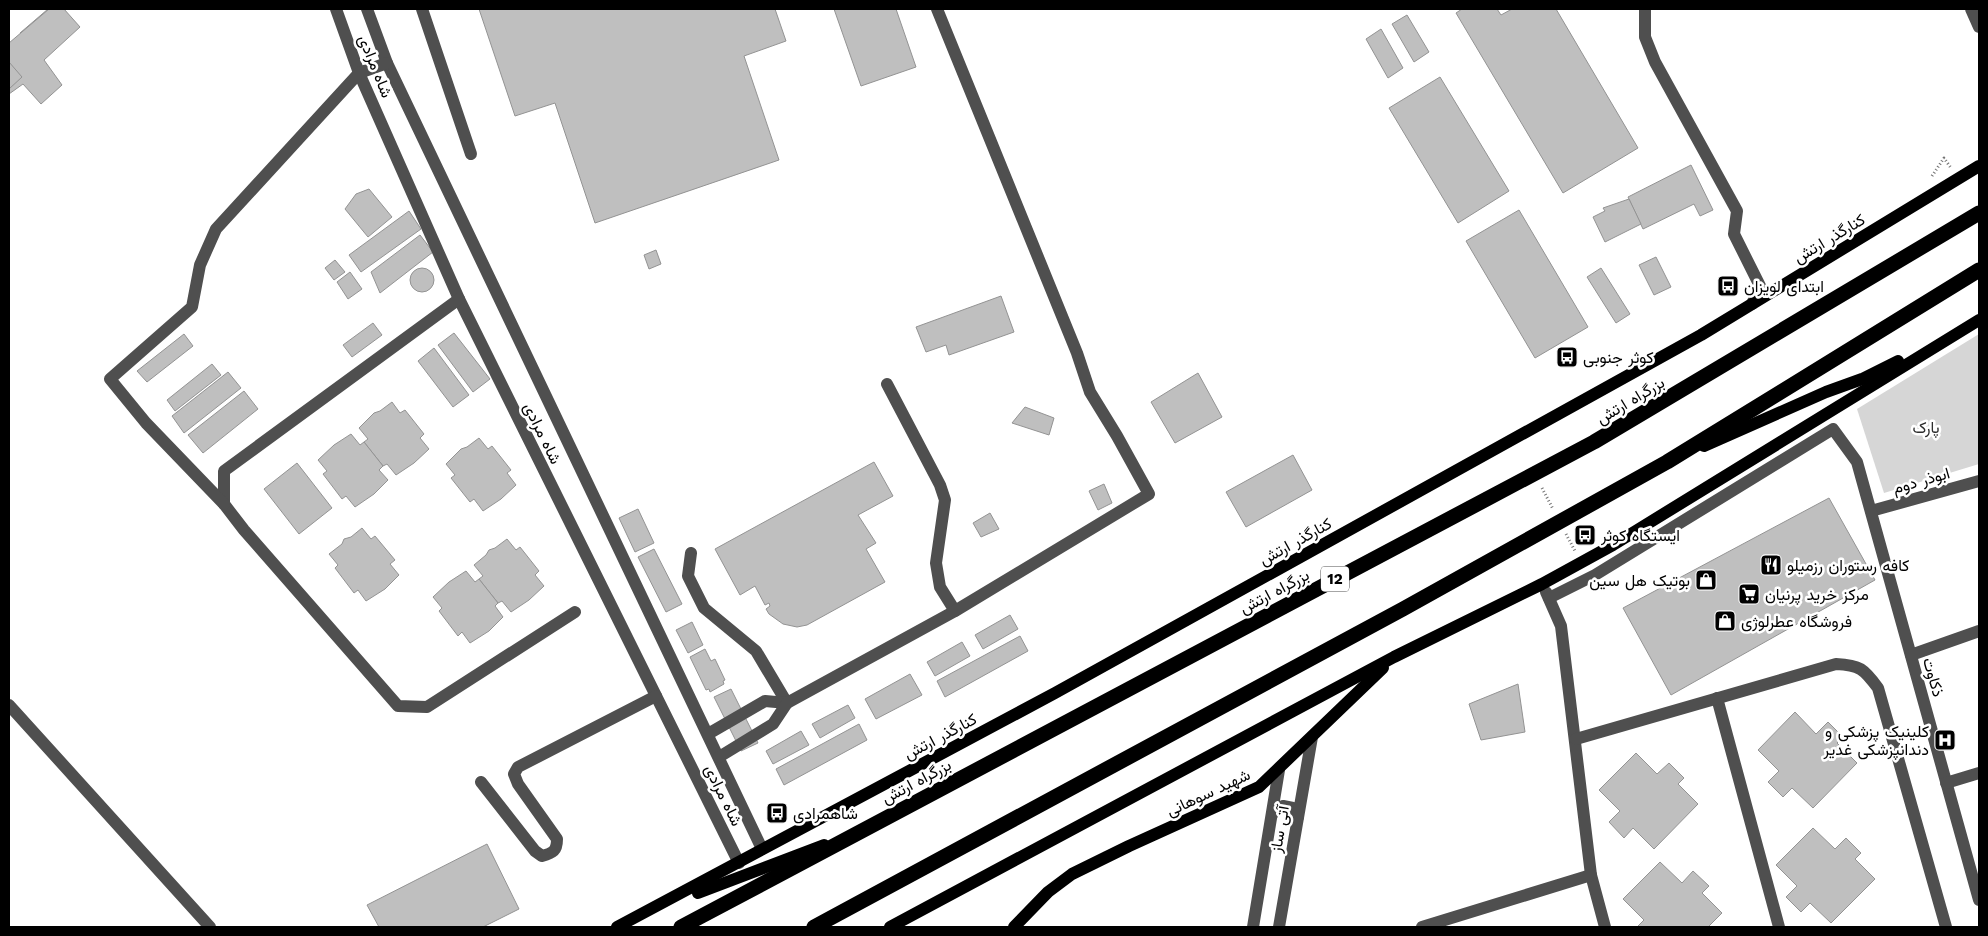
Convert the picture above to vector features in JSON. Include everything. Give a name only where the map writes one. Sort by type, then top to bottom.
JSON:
[{"type":"highway","name":"بزرگراه ارتش","points":[[681,927],[1594,442],[1979,213]]},
{"type":"highway","points":[[814,927],[1386,618],[1667,462],[1979,270]]},
{"type":"main road","name":"کنارگذر ارتش","points":[[617,927],[1055,693],[1693,340],[1979,166]]},
{"type":"main road","points":[[1667,462],[1826,392],[1862,379],[1976,322]]},
{"type":"main road","points":[[890,927],[1394,657],[1542,584],[1681,505],[1976,322]]},
{"type":"main road","name":"شهید سوهانی","points":[[1014,927],[1048,892],[1072,874],[1129,846],[1259,788],[1394,657]]},
{"type":"main road","points":[[642,914],[862,830]]},
{"type":"street","name":"شاه مرادی","points":[[336,9],[359,73],[459,299],[739,863]]},
{"type":"street","name":"شاه مرادی","points":[[367,9],[387,63],[762,849]]},
{"type":"street","points":[[422,9],[470,154]]},
{"type":"street","points":[[718,757],[774,724],[787,703],[955,611],[1149,494],[1090,392],[1077,352],[936,9]]},
{"type":"street","points":[[1644,9],[1645,37],[1655,62],[1737,211],[1734,234],[1760,286],[1752,304]]},
{"type":"street","points":[[1971,9],[1979,27]]},
{"type":"street","points":[[387,63],[359,73],[216,229],[200,265],[192,307],[110,379],[146,423],[224,504],[244,530],[398,706],[427,707],[575,612]]},
{"type":"street","points":[[224,504],[224,471],[459,299]]},
{"type":"street","points":[[887,384],[940,486],[945,500],[936,563],[940,587],[955,611]]},
{"type":"street","name":"ذکاوت","points":[[1549,598],[1595,575],[1833,429],[1857,462],[1979,900]]},
{"type":"street","name":"ابوذر دوم","points":[[1871,511],[1979,481]]},
{"type":"street","points":[[691,553],[688,576],[704,608],[756,651],[787,703]]},
{"type":"street","points":[[1542,584],[1561,626],[1591,875],[1605,927]]},
{"type":"street","points":[[1911,655],[1979,631]]},
{"type":"street","points":[[1576,739],[1836,664],[1856,665],[1867,673],[1878,688],[1946,927]]},
{"type":"street","points":[[481,782],[535,852],[542,856],[552,854],[557,847],[557,839],[518,784],[514,774],[518,767],[656,696]]},
{"type":"street","points":[[1717,698],[1779,927]]},
{"type":"street","points":[[708,734],[765,701],[787,703]]},
{"type":"street","points":[[9,705],[210,927]]},
{"type":"street","name":"آتی ساز","points":[[1279,927],[1312,737]]},
{"type":"street","name":"آتی ساز","points":[[1253,927],[1279,770]]},
{"type":"street","points":[[1946,783],[1979,773]]},
{"type":"street","points":[[1272,814],[1283,806],[1293,808],[1298,817]]},
{"type":"street","points":[[1422,927],[1591,875]]},
{"type":"path","points":[[1927,183],[1944,158]]},
{"type":"path","points":[[1540,483],[1558,517]]},
{"type":"path","points":[[1562,526],[1580,560]]},
{"type":"green space","name":"پارک","points":[[1979,334],[1979,464],[1884,493],[1857,409]]},
{"type":"building","points":[[48,9],[63,9],[78,27],[41,58],[20,33]]},
{"type":"building","points":[[49,9],[64,9],[80,27],[44,60],[62,85],[41,104],[23,84],[9,94],[9,43]]},
{"type":"building","points":[[479,9],[775,9],[786,41],[744,56],[779,160],[595,223],[555,103],[515,116]]},
{"type":"building","points":[[834,9],[896,9],[916,67],[861,86]]},
{"type":"building","points":[[1462,9],[1497,9],[1501,15],[1512,9],[1556,9],[1638,148],[1563,193],[1456,13]]},
{"type":"building","points":[[1407,15],[1429,52],[1414,62],[1392,24]]},
{"type":"building","points":[[1381,29],[1403,68],[1388,78],[1366,39]]},
{"type":"building","points":[[9,62],[22,77],[9,89]]},
{"type":"building","points":[[1440,77],[1509,191],[1458,223],[1389,108]]},
{"type":"building","points":[[1691,165],[1713,210],[1700,216],[1694,204],[1643,229],[1628,197]]},
{"type":"building","points":[[369,189],[392,217],[368,237],[345,209],[356,194]]},
{"type":"building","points":[[1629,199],[1641,224],[1605,242],[1593,217],[1605,211],[1603,208]]},
{"type":"building","points":[[1519,210],[1588,327],[1535,358],[1466,241]]},
{"type":"building","points":[[409,211],[421,229],[361,272],[349,255]]},
{"type":"building","points":[[420,235],[433,252],[380,293],[371,272]]},
{"type":"building","points":[[656,250],[661,264],[649,269],[644,255]]},
{"type":"building","points":[[1656,257],[1671,287],[1654,295],[1639,265]]},
{"type":"building","points":[[335,260],[345,272],[334,280],[325,268]]},
{"type":"building","points":[[422,268],[430,272],[434,280],[430,288],[422,292],[414,288],[410,280],[414,272]]},
{"type":"building","points":[[1601,268],[1630,314],[1616,323],[1587,277]]},
{"type":"building","points":[[350,272],[362,289],[348,299],[337,282]]},
{"type":"building","points":[[1001,296],[1014,332],[949,355],[946,345],[926,352],[916,327]]},
{"type":"building","points":[[373,323],[382,335],[352,357],[343,345]]},
{"type":"building","points":[[454,333],[490,379],[473,392],[438,345]]},
{"type":"building","points":[[184,334],[193,346],[147,382],[137,371]]},
{"type":"building","points":[[434,348],[469,395],[453,407],[418,361]]},
{"type":"building","points":[[212,364],[221,375],[175,411],[167,400]]},
{"type":"building","points":[[228,372],[241,388],[184,433],[172,416]]},
{"type":"building","points":[[1198,373],[1222,417],[1175,443],[1151,402]]},
{"type":"building","points":[[244,391],[258,409],[203,453],[188,435]]},
{"type":"building","points":[[392,402],[400,413],[405,410],[424,434],[420,438],[429,449],[414,463],[396,475],[387,464],[383,466],[364,442],[368,439],[359,428],[374,413]]},
{"type":"building","points":[[1025,407],[1054,418],[1049,435],[1012,423]]},
{"type":"building","points":[[351,434],[360,445],[364,442],[383,466],[379,470],[388,480],[374,494],[355,507],[346,496],[342,499],[323,474],[327,471],[318,460],[334,445]]},
{"type":"building","points":[[479,438],[488,449],[492,446],[511,470],[507,473],[516,485],[501,499],[483,511],[474,499],[470,502],[451,478],[455,475],[446,464],[461,449]]},
{"type":"building","points":[[1293,455],[1312,490],[1246,527],[1226,492]]},
{"type":"building","points":[[874,462],[893,496],[858,515],[876,543],[866,549],[885,582],[807,625],[797,627],[783,624],[769,614],[766,609],[770,606],[769,603],[765,605],[755,586],[740,595],[715,549]]},
{"type":"building","points":[[297,463],[332,508],[299,534],[264,489]]},
{"type":"building","points":[[1104,484],[1112,503],[1098,510],[1089,491]]},
{"type":"building","name":"مرکز خرید پرنیان","points":[[1829,498],[1875,580],[1671,695],[1623,608]]},
{"type":"building","points":[[638,509],[654,543],[635,552],[619,518]]},
{"type":"building","points":[[990,513],[999,529],[981,537],[973,523]]},
{"type":"building","points":[[362,528],[371,539],[375,536],[395,560],[390,564],[399,575],[385,589],[366,601],[358,590],[354,593],[335,568],[338,565],[329,554],[342,544],[344,539],[351,537]]},
{"type":"building","points":[[507,539],[516,550],[520,547],[539,571],[535,575],[544,586],[529,600],[511,612],[502,601],[498,603],[479,579],[483,576],[474,565],[489,550]]},
{"type":"building","points":[[654,549],[682,604],[666,612],[638,557]]},
{"type":"building","points":[[466,571],[475,582],[479,579],[498,603],[495,606],[503,617],[489,631],[470,643],[462,632],[458,636],[439,611],[442,608],[433,597],[449,582]]},
{"type":"building","points":[[1010,615],[1018,629],[983,649],[975,635]]},
{"type":"building","points":[[692,622],[703,645],[688,653],[676,630]]},
{"type":"building","points":[[1020,636],[1028,651],[945,697],[937,681]]},
{"type":"building","points":[[962,642],[970,656],[935,676],[927,662]]},
{"type":"building","points":[[705,649],[711,661],[715,659],[725,680],[723,681],[724,684],[710,692],[709,689],[706,690],[690,657]]},
{"type":"building","points":[[910,674],[922,695],[876,719],[865,699]]},
{"type":"building","points":[[1518,684],[1525,732],[1481,740],[1469,704]]},
{"type":"building","points":[[731,689],[758,743],[741,751],[714,697]]},
{"type":"building","points":[[848,705],[855,718],[820,738],[812,724]]},
{"type":"building","points":[[1795,712],[1816,734],[1828,722],[1843,737],[1837,743],[1857,763],[1813,808],[1792,788],[1783,797],[1768,782],[1779,771],[1758,750]]},
{"type":"building","points":[[859,724],[867,740],[784,785],[776,769]]},
{"type":"building","points":[[801,731],[809,745],[773,764],[766,751]]},
{"type":"building","points":[[1636,753],[1657,774],[1669,763],[1684,778],[1678,784],[1698,804],[1654,849],[1633,828],[1624,838],[1609,822],[1620,811],[1599,790]]},
{"type":"building","points":[[1813,828],[1835,849],[1846,838],[1861,853],[1855,859],[1875,879],[1831,923],[1810,903],[1801,912],[1786,897],[1797,886],[1776,865]]},
{"type":"building","points":[[487,844],[519,909],[483,927],[379,927],[367,905]]},
{"type":"building","points":[[1660,862],[1682,883],[1693,871],[1709,886],[1702,893],[1722,913],[1708,927],[1637,927],[1644,920],[1623,899]]},
{"type":"place","name":"ابتدای لویزان","points":[[1728,286]]},
{"type":"place","name":"کوثر جنوبی","points":[[1567,357]]},
{"type":"place","name":"ایستگاه کوثر","points":[[1585,535]]},
{"type":"place","name":"کافه رستوران رزمیلو","points":[[1771,565]]},
{"type":"place","name":"بوتیک هل سین","points":[[1706,580]]},
{"type":"place","name":"مرکز خرید پرنیان","points":[[1749,594]]},
{"type":"place","name":"فروشگاه عطرلوژی","points":[[1725,621]]},
{"type":"place","name":"کلینیک پزشکی و دندانپزشکی غدیر","points":[[1945,740]]},
{"type":"place","name":"شاهمرادی","points":[[777,813]]}]
